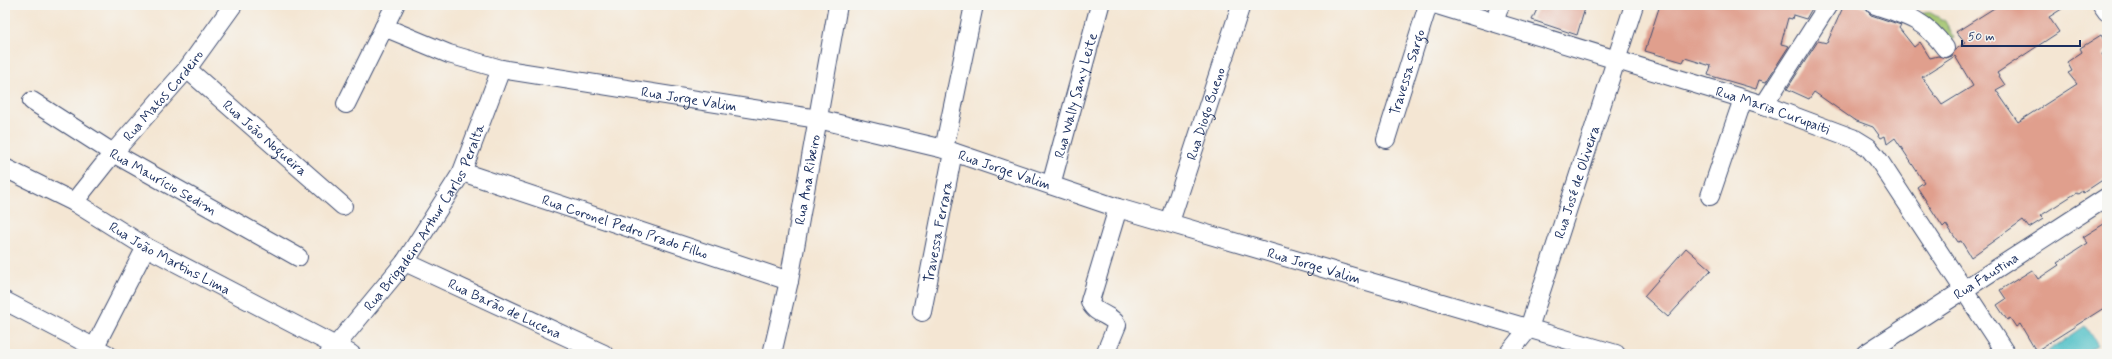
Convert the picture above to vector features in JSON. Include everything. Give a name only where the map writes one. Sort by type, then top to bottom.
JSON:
[{"type":"street","name":"Rua Matos Cordeiro","points":[[74,202],[113,153],[188,69],[233,5]]},
{"type":"street","points":[[346,104],[395,5]]},
{"type":"street","name":"Rua Ana Ribeiro","points":[[775,353],[838,5]]},
{"type":"street","name":"Travessa Ferrara","points":[[922,312],[948,150],[974,5]]},
{"type":"street","name":"Rua Wally Sany Leite","points":[[1051,185],[1100,5]]},
{"type":"street","name":"Rua Diogo Bueno","points":[[1170,222],[1241,5]]},
{"type":"street","name":"Travessa Sargo","points":[[1386,139],[1428,5]]},
{"type":"street","name":"Rua Maria Curupaiti","points":[[1437,5],[1764,105],[1842,133],[1868,147],[1878,159],[2006,354]]},
{"type":"street","points":[[1494,22],[1500,5]]},
{"type":"street","name":"Rua José de Oliveira","points":[[1508,354],[1529,328],[1634,5]]},
{"type":"street","points":[[1764,105],[1828,5]]},
{"type":"street","points":[[1875,5],[1911,17],[1923,23],[1936,34],[1945,48]]},
{"type":"street","points":[[2102,5],[2107,12]]},
{"type":"street","name":"Rua Jorge Valim","points":[[384,27],[449,54],[501,68],[818,119],[948,150],[1118,208],[1616,354]]},
{"type":"street","name":"Rua Brigadeiro Arthur Carlos Peralta","points":[[332,350],[405,262],[462,172],[501,68]]},
{"type":"street","name":"Rua João Nogueira","points":[[188,69],[343,206]]},
{"type":"street","points":[[1710,196],[1743,99]]},
{"type":"street","name":"Rua Maurício Sedim","points":[[32,100],[113,153],[298,257]]},
{"type":"street","name":"Rua João Martins Lima","points":[[5,168],[74,202],[146,247],[332,350],[351,354]]},
{"type":"street","name":"Rua Coronel Pedro Prado Filho","points":[[462,172],[789,281]]},
{"type":"street","name":"Rua Faustina","points":[[1865,354],[2107,197]]},
{"type":"street","points":[[1104,354],[1117,325],[1115,321],[1092,306],[1090,301],[1118,208]]},
{"type":"street","points":[[5,301],[98,352],[146,247]]},
{"type":"street","name":"Rua Barão de Lucena","points":[[405,262],[604,354]]},
{"type":"green space","points":[[1929,12],[1945,21],[1954,38],[1936,48],[1921,14]]},
{"type":"water","points":[[2085,326],[2097,345],[2083,354],[2050,354],[2048,351]]},
{"type":"building","points":[[1539,5],[1586,5],[1577,35],[1532,20]]},
{"type":"building","points":[[1660,5],[1814,5],[1806,19],[1793,15],[1792,19],[1788,18],[1781,44],[1789,46],[1766,82],[1759,80],[1756,89],[1708,75],[1711,66],[1685,58],[1683,62],[1645,51]]},
{"type":"building","points":[[1844,5],[1857,5],[1865,8],[1871,15],[1901,25],[1899,28],[1914,47],[1920,42],[1930,58],[1938,56],[1946,58],[1952,56],[1955,50],[1965,43],[1956,32],[1999,5],[2068,5],[2049,17],[2059,32],[1997,73],[2005,85],[1996,90],[2018,122],[2077,84],[2068,73],[2072,71],[2067,62],[2082,52],[2080,48],[2101,35],[2107,45],[2107,50],[2102,54],[2107,62],[2107,177],[2083,193],[2082,191],[2078,194],[2076,193],[2040,216],[2043,219],[2029,228],[2023,220],[1971,257],[1961,241],[1958,242],[1946,224],[1943,227],[1917,187],[1924,182],[1895,138],[1887,144],[1885,136],[1881,138],[1873,127],[1854,120],[1814,92],[1809,99],[1787,89],[1818,41],[1827,43]],"holes":[[[1955,56],[1973,86],[1942,105],[1922,77]]]},
{"type":"building","points":[[2107,222],[2107,280],[2102,283],[2107,289],[2107,306],[2036,351],[2020,324],[2016,327],[2010,318],[2007,320],[1997,305],[2006,299],[2000,290],[2032,270],[2038,279],[2059,265],[2057,263],[2088,243],[2083,237]]},
{"type":"building","points":[[1686,248],[1711,270],[1668,317],[1644,296]]}]
